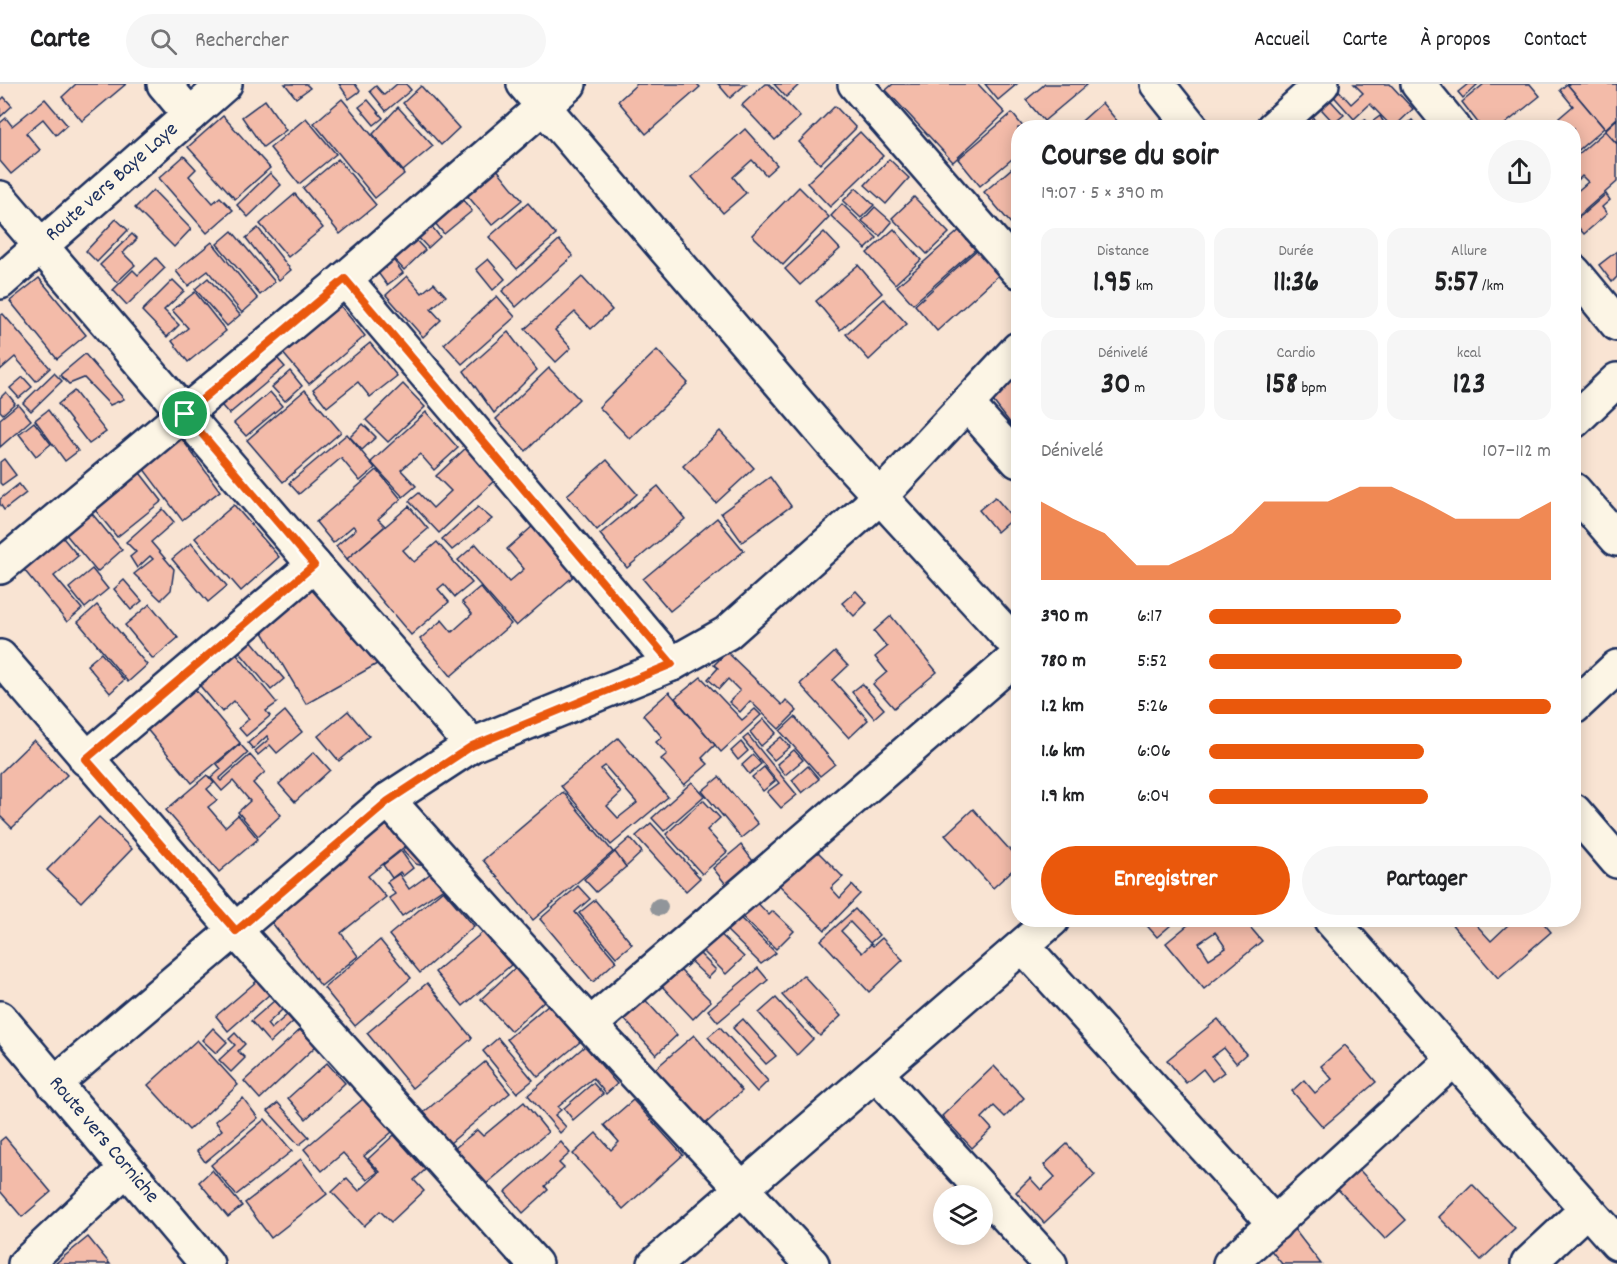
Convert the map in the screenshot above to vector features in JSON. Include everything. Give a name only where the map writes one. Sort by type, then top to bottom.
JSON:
[{"type":"street","points":[[164,84],[190,115]]},
{"type":"street","name":"Route vers Baye Laye","points":[[0,282],[225,84]]},
{"type":"street","points":[[0,567],[345,279],[534,95],[569,84]]},
{"type":"street","points":[[855,84],[1011,263]]},
{"type":"street","points":[[1157,84],[1186,120]]},
{"type":"street","points":[[1283,120],[1322,84]]},
{"type":"street","points":[[1418,84],[1447,120]]},
{"type":"street","points":[[534,95],[879,498],[1011,635]]},
{"type":"street","points":[[0,198],[472,746]]},
{"type":"street","points":[[345,279],[672,664]]},
{"type":"street","points":[[1581,280],[1617,324]]},
{"type":"street","points":[[54,1084],[388,801],[472,746],[672,664],[727,633],[879,498],[1011,356]]},
{"type":"street","points":[[1581,414],[1617,380]]},
{"type":"street","points":[[967,404],[1011,453]]},
{"type":"street","points":[[1581,498],[1617,539]]},
{"type":"street","points":[[86,759],[314,565]]},
{"type":"street","points":[[590,1025],[1011,645]]},
{"type":"street","points":[[0,657],[236,931],[535,1264]]},
{"type":"street","points":[[1581,700],[1617,667]]},
{"type":"street","points":[[388,801],[590,1025],[812,1264]]},
{"type":"street","points":[[1581,819],[1617,861]]},
{"type":"street","points":[[655,1264],[1044,927]]},
{"type":"street","points":[[1338,927],[1617,1243]]},
{"type":"street","points":[[1023,946],[1275,1224]]},
{"type":"street","name":"Route vers Corniche","points":[[0,1018],[207,1264]]},
{"type":"street","points":[[1230,1264],[1454,1059]]},
{"type":"street","points":[[876,1073],[1050,1264]]},
{"type":"street","points":[[25,1264],[126,1169]]},
{"type":"street","points":[[1528,1264],[1587,1209]]},
{"type":"building","points":[[76,84],[126,84],[82,121],[62,97]]},
{"type":"building","points":[[285,84],[306,84],[310,88],[296,98]]},
{"type":"building","points":[[339,84],[355,84],[360,91],[349,99]]},
{"type":"building","points":[[397,84],[406,84],[411,90],[386,111],[370,91],[376,86],[384,95]]},
{"type":"building","points":[[637,84],[697,84],[700,87],[646,134],[618,101]]},
{"type":"building","points":[[718,84],[746,84],[730,98]]},
{"type":"building","points":[[765,84],[769,84],[800,117],[775,140],[742,105]]},
{"type":"building","points":[[774,84],[800,84],[786,97]]},
{"type":"building","points":[[893,84],[978,84],[1005,113],[953,162],[886,90]]},
{"type":"building","points":[[985,84],[1017,84],[998,100]]},
{"type":"building","points":[[1045,84],[1087,85],[1045,120],[1026,100]]},
{"type":"building","points":[[1354,84],[1390,84],[1413,109],[1401,120],[1385,120],[1370,104],[1354,119],[1329,91],[1335,86],[1351,104],[1363,93]]},
{"type":"building","points":[[1468,84],[1478,84],[1463,98],[1458,92]]},
{"type":"building","points":[[1484,84],[1530,84],[1540,96],[1510,120],[1476,120],[1462,102]]},
{"type":"building","points":[[1567,84],[1617,84],[1617,118],[1605,129]]},
{"type":"building","points":[[1567,84],[1604,128],[1581,148],[1581,120],[1557,120],[1573,106],[1560,90]]},
{"type":"building","points":[[421,86],[459,128],[441,145],[403,103]]},
{"type":"building","points":[[1321,90],[1344,115],[1338,120],[1331,120],[1312,99]]},
{"type":"building","points":[[4,97],[12,106],[0,117],[0,101]]},
{"type":"building","points":[[45,99],[67,125],[56,135],[43,119],[26,133],[40,150],[11,174],[0,161],[0,123],[6,118],[12,126]]},
{"type":"building","points":[[342,99],[404,174],[375,198],[314,123]]},
{"type":"building","points":[[265,100],[286,130],[263,147],[242,117]]},
{"type":"building","points":[[368,100],[383,118],[374,125],[359,107]]},
{"type":"building","points":[[1102,103],[1116,120],[1083,120]]},
{"type":"building","points":[[835,106],[856,128],[820,164],[799,142]]},
{"type":"building","points":[[398,107],[433,146],[403,171],[373,134]]},
{"type":"building","points":[[1306,107],[1314,120],[1295,120]]},
{"type":"building","points":[[1012,113],[1018,120],[1011,120],[1011,160],[980,186],[958,159]]},
{"type":"building","points":[[223,116],[270,168],[235,199],[188,147]]},
{"type":"building","points":[[306,118],[336,154],[299,184],[270,148]]},
{"type":"building","points":[[1617,119],[1617,144],[1605,130]]},
{"type":"building","points":[[745,129],[777,165],[766,175],[752,160],[733,177],[746,193],[723,213],[692,177]]},
{"type":"building","points":[[1605,131],[1617,144],[1617,182],[1581,214],[1581,188],[1588,182],[1581,177],[1581,152]]},
{"type":"building","points":[[860,132],[883,156],[830,207],[807,183]]},
{"type":"building","points":[[184,156],[196,169],[189,176],[213,203],[220,197],[233,210],[207,233],[159,178]]},
{"type":"building","points":[[338,159],[376,205],[340,234],[303,188]]},
{"type":"building","points":[[889,159],[909,178],[886,204],[865,185]]},
{"type":"building","points":[[492,163],[522,200],[492,225],[462,189]]},
{"type":"building","points":[[1011,169],[1011,224],[984,192]]},
{"type":"building","points":[[270,173],[281,185],[248,217],[237,205]]},
{"type":"building","points":[[799,187],[829,217],[783,265],[752,235]]},
{"type":"building","points":[[856,188],[874,205],[861,218],[843,201]]},
{"type":"building","points":[[153,190],[191,229],[174,247],[135,208]]},
{"type":"building","points":[[295,194],[323,228],[288,257],[260,224]]},
{"type":"building","points":[[1606,194],[1610,200],[1602,207],[1607,214],[1584,234],[1581,230],[1581,216]]},
{"type":"building","points":[[459,195],[472,211],[444,234],[431,218]]},
{"type":"building","points":[[914,197],[949,233],[927,254],[892,218]]},
{"type":"building","points":[[528,203],[556,235],[517,269],[489,237]]},
{"type":"building","points":[[842,204],[877,238],[866,249],[831,216]]},
{"type":"building","points":[[875,207],[892,222],[880,236],[862,221]]},
{"type":"building","points":[[116,219],[128,230],[97,262],[86,251]]},
{"type":"building","points":[[429,223],[440,237],[428,248],[416,235]]},
{"type":"building","points":[[258,228],[291,270],[279,280],[246,238]]},
{"type":"building","points":[[962,228],[979,246],[913,304],[897,286]]},
{"type":"building","points":[[894,229],[921,260],[895,284],[867,253]]},
{"type":"building","points":[[232,231],[275,282],[260,295],[217,244]]},
{"type":"building","points":[[824,232],[840,249],[800,285],[785,269]]},
{"type":"building","points":[[132,234],[137,239],[123,253],[135,265],[117,282],[100,265]]},
{"type":"building","points":[[413,237],[425,250],[404,270],[392,257]]},
{"type":"building","points":[[559,240],[573,256],[516,307],[502,291]]},
{"type":"building","points":[[212,242],[258,299],[242,313],[208,271],[188,286],[176,271]]},
{"type":"building","points":[[979,248],[1001,273],[937,331],[915,305]]},
{"type":"building","points":[[1617,251],[1617,277],[1612,282],[1599,265]]},
{"type":"building","points":[[389,254],[403,273],[387,285],[373,266]]},
{"type":"building","points":[[156,258],[165,268],[127,305],[113,290],[133,270],[138,275]]},
{"type":"building","points":[[488,259],[505,279],[493,290],[476,269]]},
{"type":"building","points":[[858,265],[882,293],[840,330],[816,301]]},
{"type":"building","points":[[407,276],[422,293],[434,283],[446,296],[431,309],[441,320],[423,337],[386,295]]},
{"type":"building","points":[[582,277],[612,310],[591,329],[575,312],[555,330],[571,348],[556,362],[525,329]]},
{"type":"building","points":[[39,278],[86,335],[57,359],[10,301]]},
{"type":"building","points":[[208,278],[240,315],[227,326],[195,289]]},
{"type":"building","points":[[173,280],[184,291],[164,310],[179,325],[167,337],[142,311]]},
{"type":"building","points":[[195,292],[226,331],[188,362],[172,341],[188,328],[172,310]]},
{"type":"building","points":[[497,296],[515,317],[462,364],[444,344]]},
{"type":"building","points":[[884,299],[907,324],[869,360],[846,334]]},
{"type":"building","points":[[339,304],[365,336],[309,384],[282,352]]},
{"type":"building","points":[[3,314],[50,368],[36,381],[15,357],[0,370],[0,316]]},
{"type":"building","points":[[508,332],[537,370],[494,413],[464,371]]},
{"type":"building","points":[[370,343],[397,376],[370,397],[358,382],[327,407],[313,389]]},
{"type":"building","points":[[657,350],[688,383],[630,439],[599,407]]},
{"type":"building","points":[[271,351],[285,367],[229,414],[216,399]]},
{"type":"building","points":[[85,354],[124,399],[110,405],[84,378],[69,384],[60,375]]},
{"type":"building","points":[[549,368],[579,399],[526,451],[496,419]]},
{"type":"building","points":[[290,371],[302,386],[285,401],[272,387]]},
{"type":"building","points":[[1011,372],[1011,424],[986,392]]},
{"type":"building","points":[[54,373],[62,381],[31,411],[23,403]]},
{"type":"building","points":[[23,377],[32,387],[19,398],[10,388]]},
{"type":"building","points":[[403,384],[425,407],[388,442],[366,420]]},
{"type":"building","points":[[305,390],[341,432],[283,482],[247,440]]},
{"type":"building","points":[[74,391],[106,432],[89,444],[58,404]]},
{"type":"building","points":[[6,392],[15,403],[3,414],[0,411],[0,398]]},
{"type":"building","points":[[270,392],[282,406],[246,436],[234,423]]},
{"type":"building","points":[[18,404],[31,420],[0,447],[0,419]]},
{"type":"building","points":[[48,410],[78,451],[65,461],[35,420]]},
{"type":"building","points":[[426,412],[458,448],[434,470],[420,454],[401,470],[416,486],[403,497],[371,462]]},
{"type":"building","points":[[34,422],[51,444],[36,456],[19,434]]},
{"type":"building","points":[[363,424],[376,437],[362,450],[350,437]]},
{"type":"building","points":[[720,431],[754,468],[716,503],[683,466]]},
{"type":"building","points":[[347,434],[375,468],[360,481],[341,458],[299,494],[289,483]]},
{"type":"building","points":[[179,435],[220,491],[182,520],[140,464]]},
{"type":"building","points":[[467,447],[496,479],[439,533],[409,501],[419,493],[433,508],[451,491],[436,476]]},
{"type":"building","points":[[4,459],[16,475],[2,485],[0,483],[0,462]]},
{"type":"building","points":[[607,460],[637,494],[597,530],[567,495]]},
{"type":"building","points":[[137,469],[162,501],[117,537],[92,506]]},
{"type":"building","points":[[377,470],[401,499],[378,519],[385,526],[347,559],[336,546],[356,529],[353,526],[333,543],[316,522]]},
{"type":"building","points":[[770,477],[791,506],[742,542],[721,513]]},
{"type":"building","points":[[19,484],[26,493],[4,510],[0,499]]},
{"type":"building","points":[[658,486],[685,519],[627,568],[600,534]]},
{"type":"building","points":[[995,497],[1011,516],[1011,520],[997,532],[979,510]]},
{"type":"building","points":[[234,505],[279,557],[241,591],[195,538]]},
{"type":"building","points":[[409,506],[428,529],[403,550],[414,562],[437,542],[472,583],[455,597],[444,584],[438,589],[449,602],[411,635],[347,559]]},
{"type":"building","points":[[478,507],[492,519],[452,550],[442,539]]},
{"type":"building","points":[[163,509],[174,522],[151,542],[174,569],[171,590],[161,600],[134,574],[153,559],[150,556],[137,568],[130,557],[136,552],[126,542]]},
{"type":"building","points":[[89,510],[122,550],[97,572],[64,532]]},
{"type":"building","points":[[717,518],[744,551],[670,611],[643,579]]},
{"type":"building","points":[[534,525],[576,574],[516,626],[458,560],[476,544],[509,582],[524,569],[507,549]]},
{"type":"building","points":[[59,533],[78,556],[54,576],[82,609],[67,622],[20,565]]},
{"type":"building","points":[[191,543],[227,586],[208,602],[172,559]]},
{"type":"building","points":[[92,569],[108,589],[85,608],[69,588]]},
{"type":"building","points":[[124,580],[142,601],[131,610],[114,589]]},
{"type":"building","points":[[309,586],[377,664],[306,704],[261,629]]},
{"type":"building","points":[[480,587],[511,624],[451,676],[420,639],[442,620],[452,632],[472,614],[462,602]]},
{"type":"building","points":[[856,591],[867,603],[854,616],[842,603]]},
{"type":"building","points":[[150,604],[178,638],[153,659],[125,625]]},
{"type":"building","points":[[97,605],[147,665],[128,682],[78,622]]},
{"type":"building","points":[[891,616],[937,672],[894,708],[873,684],[887,672],[875,657],[887,647],[874,631]]},
{"type":"building","points":[[250,639],[284,679],[271,690],[237,649]]},
{"type":"building","points":[[233,650],[277,703],[266,711],[270,716],[246,736],[239,728],[249,719],[234,701],[222,712],[196,681]]},
{"type":"building","points":[[727,652],[782,705],[786,700],[797,711],[779,729],[750,701],[740,712],[729,702],[740,691],[728,679],[719,689],[708,679],[718,668],[714,665]]},
{"type":"building","points":[[835,652],[848,666],[833,680],[868,720],[849,738],[800,684]]},
{"type":"building","points":[[101,653],[124,680],[110,693],[87,665]]},
{"type":"building","points":[[701,677],[742,720],[755,709],[761,715],[721,752],[675,698]]},
{"type":"building","points":[[188,681],[240,743],[192,783],[140,721]]},
{"type":"building","points":[[862,684],[884,709],[874,718],[852,692]]},
{"type":"building","points":[[669,692],[715,745],[702,758],[708,764],[684,785],[661,759],[667,754],[656,742],[662,737],[643,715]]},
{"type":"building","points":[[285,711],[302,732],[277,753],[270,745],[258,755],[255,751],[269,739],[267,736],[253,749],[248,743]]},
{"type":"building","points":[[348,711],[369,736],[339,761],[318,736]]},
{"type":"building","points":[[795,717],[835,764],[820,776],[780,731]]},
{"type":"building","points":[[764,719],[776,733],[761,746],[750,732]]},
{"type":"building","points":[[748,735],[797,795],[781,808],[767,792],[779,783],[743,739]]},
{"type":"building","points":[[781,737],[790,747],[774,760],[765,750]]},
{"type":"building","points":[[618,738],[668,797],[611,845],[561,786]],"holes":[[[605,766],[637,803],[618,818],[607,806],[621,793],[601,769]]]},
{"type":"building","points":[[34,740],[67,775],[12,828],[0,816],[0,773]]},
{"type":"building","points":[[741,742],[748,751],[738,760],[731,751]]},
{"type":"building","points":[[240,744],[248,753],[219,779],[221,781],[250,755],[265,772],[253,783],[281,815],[258,836],[238,812],[250,801],[233,781],[222,791],[211,778],[221,769],[217,764]]},
{"type":"building","points":[[794,750],[803,760],[785,775],[777,764]]},
{"type":"building","points":[[314,752],[330,770],[295,802],[279,784]]},
{"type":"building","points":[[753,755],[761,764],[749,774],[742,765]]},
{"type":"building","points":[[808,766],[819,779],[802,793],[792,780]]},
{"type":"building","points":[[764,767],[775,781],[763,791],[752,777]]},
{"type":"building","points":[[207,775],[214,783],[207,789],[217,800],[208,807],[225,827],[238,815],[258,839],[219,872],[166,810]]},
{"type":"building","points":[[719,777],[758,824],[741,838],[702,791]]},
{"type":"building","points":[[692,782],[704,796],[664,831],[652,818]]},
{"type":"building","points":[[563,792],[613,852],[533,920],[483,860]]},
{"type":"building","points":[[703,800],[720,818],[707,830],[727,852],[702,874],[666,834]]},
{"type":"building","points":[[973,809],[1011,851],[1011,871],[993,888],[945,835]]},
{"type":"building","points":[[99,817],[132,849],[81,902],[47,870]]},
{"type":"building","points":[[387,818],[408,844],[368,876],[386,897],[341,933],[358,956],[321,986],[266,915]]},
{"type":"building","points":[[651,823],[700,878],[686,891],[636,836]]},
{"type":"building","points":[[630,838],[642,852],[626,867],[614,852]]},
{"type":"building","points":[[414,840],[432,861],[424,866],[416,864],[403,850]]},
{"type":"building","points":[[810,844],[843,877],[831,888],[840,898],[852,885],[860,894],[825,930],[774,880]]},
{"type":"building","points":[[741,845],[756,865],[728,887],[713,868]]},
{"type":"building","points":[[401,851],[413,868],[403,876],[400,872],[392,878],[383,865]]},
{"type":"building","points":[[615,852],[626,867],[596,892],[584,879]]},
{"type":"building","points":[[434,871],[445,887],[402,916],[389,898],[395,894],[387,882],[399,874],[409,889]]},
{"type":"building","points":[[578,886],[590,899],[575,912],[616,961],[593,982],[540,919]]},
{"type":"building","points":[[443,890],[474,926],[420,973],[389,935]]},
{"type":"building","points":[[750,895],[769,915],[773,911],[794,931],[776,949],[735,910]]},
{"type":"building","points":[[595,900],[632,944],[616,957],[579,913]]},
{"type":"building","points":[[855,909],[879,935],[870,943],[850,922],[841,931],[862,953],[882,938],[903,960],[869,992],[821,940]]},
{"type":"building","points":[[733,911],[776,953],[761,964],[721,925]]},
{"type":"building","points":[[713,927],[744,957],[726,974],[696,944]]},
{"type":"building","points":[[1148,927],[1169,927],[1157,937]]},
{"type":"building","points":[[1185,927],[1250,927],[1262,941],[1204,989],[1166,943]],"holes":[[[1215,932],[1226,948],[1209,959],[1199,943]]]},
{"type":"building","points":[[1454,927],[1478,927],[1491,941],[1506,927],[1547,927],[1551,932],[1498,978]]},
{"type":"building","points":[[483,932],[511,965],[463,1006],[435,972]]},
{"type":"building","points":[[380,940],[411,978],[355,1026],[324,988]]},
{"type":"building","points":[[695,949],[716,970],[708,978],[687,958]]},
{"type":"building","points":[[676,966],[711,1001],[693,1019],[659,983]]},
{"type":"building","points":[[516,967],[545,1000],[511,1031],[481,999]]},
{"type":"building","points":[[758,968],[768,980],[718,1022],[708,1010]]},
{"type":"building","points":[[803,975],[841,1016],[820,1036],[782,995]]},
{"type":"building","points":[[258,980],[270,994],[228,1031],[216,1016]]},
{"type":"building","points":[[427,983],[472,1038],[412,1088],[367,1033]]},
{"type":"building","points":[[640,994],[677,1035],[656,1055],[619,1013]]},
{"type":"building","points":[[776,998],[813,1039],[797,1055],[759,1013]]},
{"type":"building","points":[[274,1001],[282,1010],[267,1024],[271,1029],[287,1015],[293,1022],[270,1043],[251,1021]]},
{"type":"building","points":[[549,1004],[580,1042],[538,1077],[507,1039]]},
{"type":"building","points":[[743,1019],[776,1056],[766,1064],[733,1028]]},
{"type":"building","points":[[1218,1019],[1246,1054],[1236,1063],[1224,1048],[1212,1057],[1224,1072],[1212,1081],[1203,1069],[1186,1083],[1167,1060]]},
{"type":"building","points":[[720,1027],[768,1081],[757,1092],[708,1037]]},
{"type":"building","points":[[213,1028],[227,1042],[216,1053],[202,1040]]},
{"type":"building","points":[[300,1030],[316,1046],[260,1099],[244,1081]]},
{"type":"building","points":[[235,1033],[245,1044],[238,1051],[245,1058],[231,1072],[219,1060],[235,1045],[229,1039]]},
{"type":"building","points":[[694,1035],[742,1091],[703,1126],[655,1069]]},
{"type":"building","points":[[498,1038],[533,1080],[517,1093],[483,1051]]},
{"type":"building","points":[[197,1040],[238,1085],[189,1130],[148,1085]]},
{"type":"building","points":[[1345,1045],[1376,1082],[1323,1127],[1292,1091],[1304,1080],[1315,1093],[1332,1079],[1321,1066]]},
{"type":"building","points":[[585,1046],[617,1084],[606,1094],[593,1078],[558,1107],[561,1110],[555,1115],[566,1127],[560,1133],[528,1095]]},
{"type":"building","points":[[485,1062],[510,1093],[450,1143],[424,1112]]},
{"type":"building","points":[[327,1063],[345,1083],[306,1119],[288,1098]]},
{"type":"building","points":[[994,1066],[1024,1098],[1005,1117],[994,1106],[982,1118],[992,1129],[972,1148],[942,1116]]},
{"type":"building","points":[[593,1083],[603,1094],[573,1120],[564,1108]]},
{"type":"building","points":[[243,1098],[258,1118],[205,1162],[197,1151],[222,1130],[215,1121]]},
{"type":"building","points":[[363,1099],[392,1132],[364,1156],[378,1172],[367,1180],[343,1153],[322,1171],[304,1149]]},
{"type":"building","points":[[633,1100],[683,1155],[623,1209],[573,1154],[596,1133],[611,1150],[619,1142],[604,1125]]},
{"type":"building","points":[[524,1102],[548,1132],[485,1185],[455,1148],[477,1130],[483,1136]]},
{"type":"building","points":[[278,1103],[309,1137],[299,1145],[268,1111]]},
{"type":"building","points":[[265,1119],[292,1151],[236,1195],[211,1165]]},
{"type":"building","points":[[394,1135],[425,1170],[414,1180],[424,1191],[391,1222],[380,1211],[364,1226],[332,1192],[347,1178],[359,1191],[380,1172],[368,1159]]},
{"type":"building","points":[[5,1137],[51,1192],[22,1217],[0,1191],[0,1141]]},
{"type":"building","points":[[561,1142],[570,1153],[559,1163],[564,1168],[545,1186],[548,1190],[523,1213],[505,1192]]},
{"type":"building","points":[[1067,1144],[1095,1175],[1044,1223],[1016,1192],[1030,1178],[1041,1190],[1055,1177],[1044,1165]]},
{"type":"building","points":[[301,1159],[327,1194],[271,1238],[245,1203]]},
{"type":"building","points":[[1351,1161],[1406,1220],[1385,1239],[1330,1181]]},
{"type":"building","points":[[212,1170],[242,1206],[228,1217],[199,1182]]},
{"type":"building","points":[[1472,1184],[1515,1228],[1481,1260],[1439,1217]]},
{"type":"building","points":[[1294,1229],[1321,1264],[1282,1264],[1269,1248]]},
{"type":"building","points":[[88,1237],[110,1264],[55,1264]]},
{"type":"route","points":[[345,279],[672,664],[472,746],[388,801],[236,931],[86,759],[314,565],[185,414],[345,279]]}]
